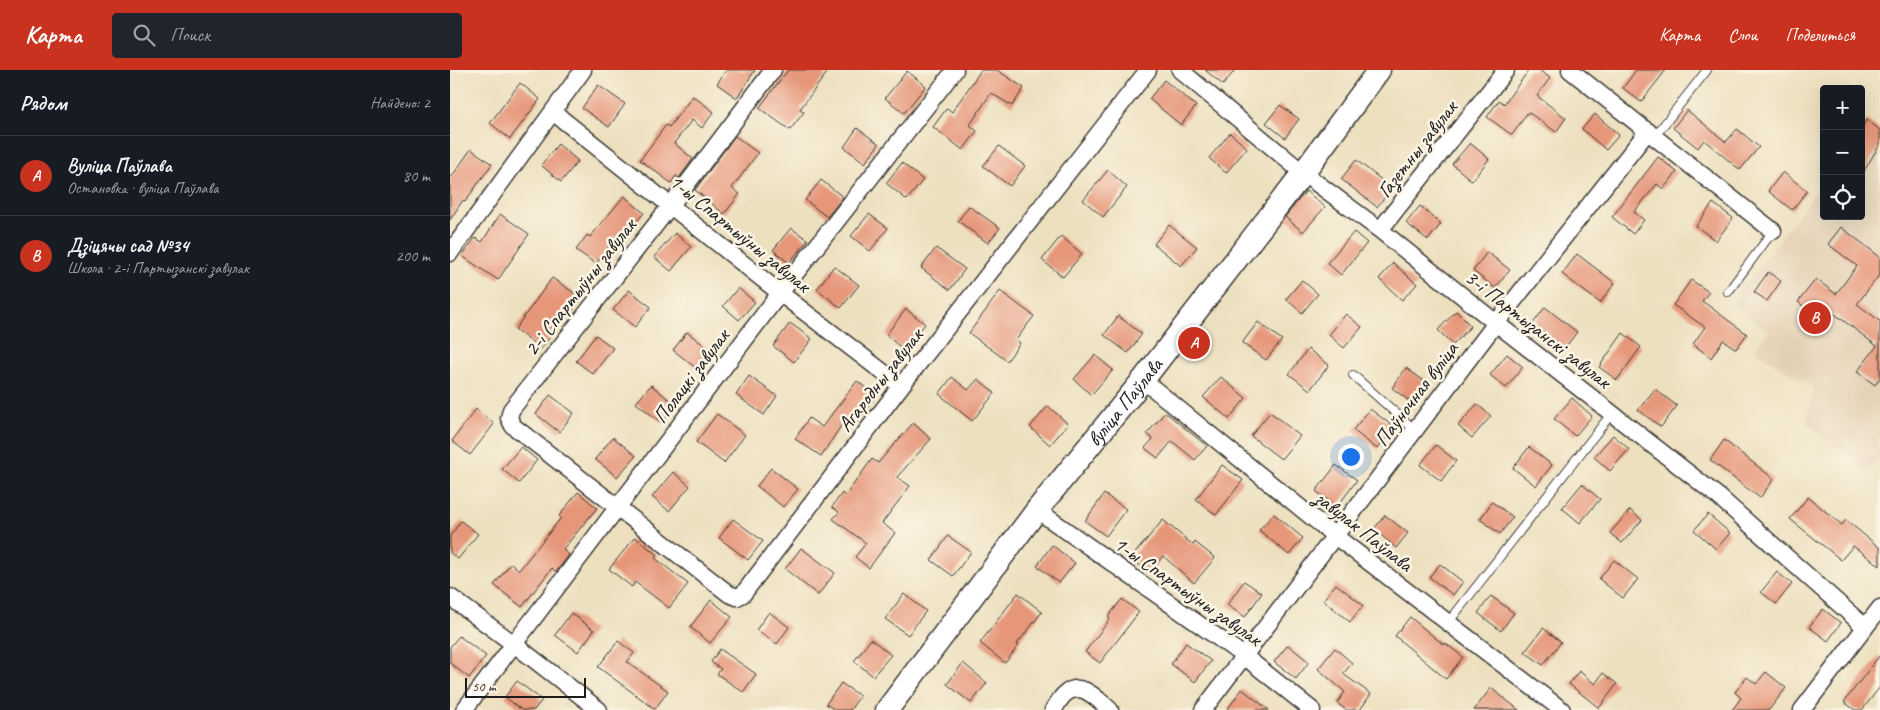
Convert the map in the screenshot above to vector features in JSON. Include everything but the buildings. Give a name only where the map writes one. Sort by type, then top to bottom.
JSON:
[{"type":"street","points":[[450,253],[583,70]]},
{"type":"street","name":"2-і Спартыўны завулак","points":[[618,509],[513,426],[509,418],[511,410],[671,205],[773,70]]},
{"type":"street","name":"Полацкі завулак","points":[[464,710],[780,293],[955,70]]},
{"type":"street","name":"Агародны завулак","points":[[618,509],[728,594],[737,597],[743,594],[901,386],[1148,70]]},
{"type":"street","name":"3-і Партызанскі завулак","points":[[1180,70],[1303,172],[1380,230],[1719,497],[1865,627]]},
{"type":"street","name":"вуліца Паўлава","points":[[887,710],[1037,510],[1142,380],[1303,172],[1379,70]]},
{"type":"street","name":"Газетны завулак","points":[[1380,230],[1506,70]]},
{"type":"street","points":[[1570,70],[1773,231]]},
{"type":"street","name":"1-ы Спартыўны завулак","points":[[552,112],[780,293],[901,386]]},
{"type":"street","name":"Паўночная вуліца","points":[[1203,710],[1496,323],[1652,134]]},
{"type":"street","name":"завулак Паўлава","points":[[1142,380],[1335,536],[1562,710]]},
{"type":"street","name":"1-ы Спартыўны завулак","points":[[1037,510],[1244,656],[1312,710]]},
{"type":"street","points":[[450,597],[599,710]]},
{"type":"street","points":[[1802,710],[1880,608]]},
{"type":"street","points":[[1053,710],[1065,693],[1075,688],[1084,689],[1110,710]]},
{"type":"lane","points":[[1652,134],[1707,70]]},
{"type":"lane","points":[[1728,292],[1773,231]]},
{"type":"lane","points":[[1353,376],[1415,430]]},
{"type":"lane","points":[[1448,623],[1612,413]]},
{"type":"shaded area","points":[[1865,143],[1880,154],[1880,456],[1868,472],[1806,422],[1814,388],[1755,350],[1769,332],[1731,304],[1820,186],[1820,220],[1865,220]]},
{"type":"place","name":"Дзіцячы сад №34","points":[[1815,318]]},
{"type":"place","name":"Вуліца Паўлава","points":[[1194,343]]}]
